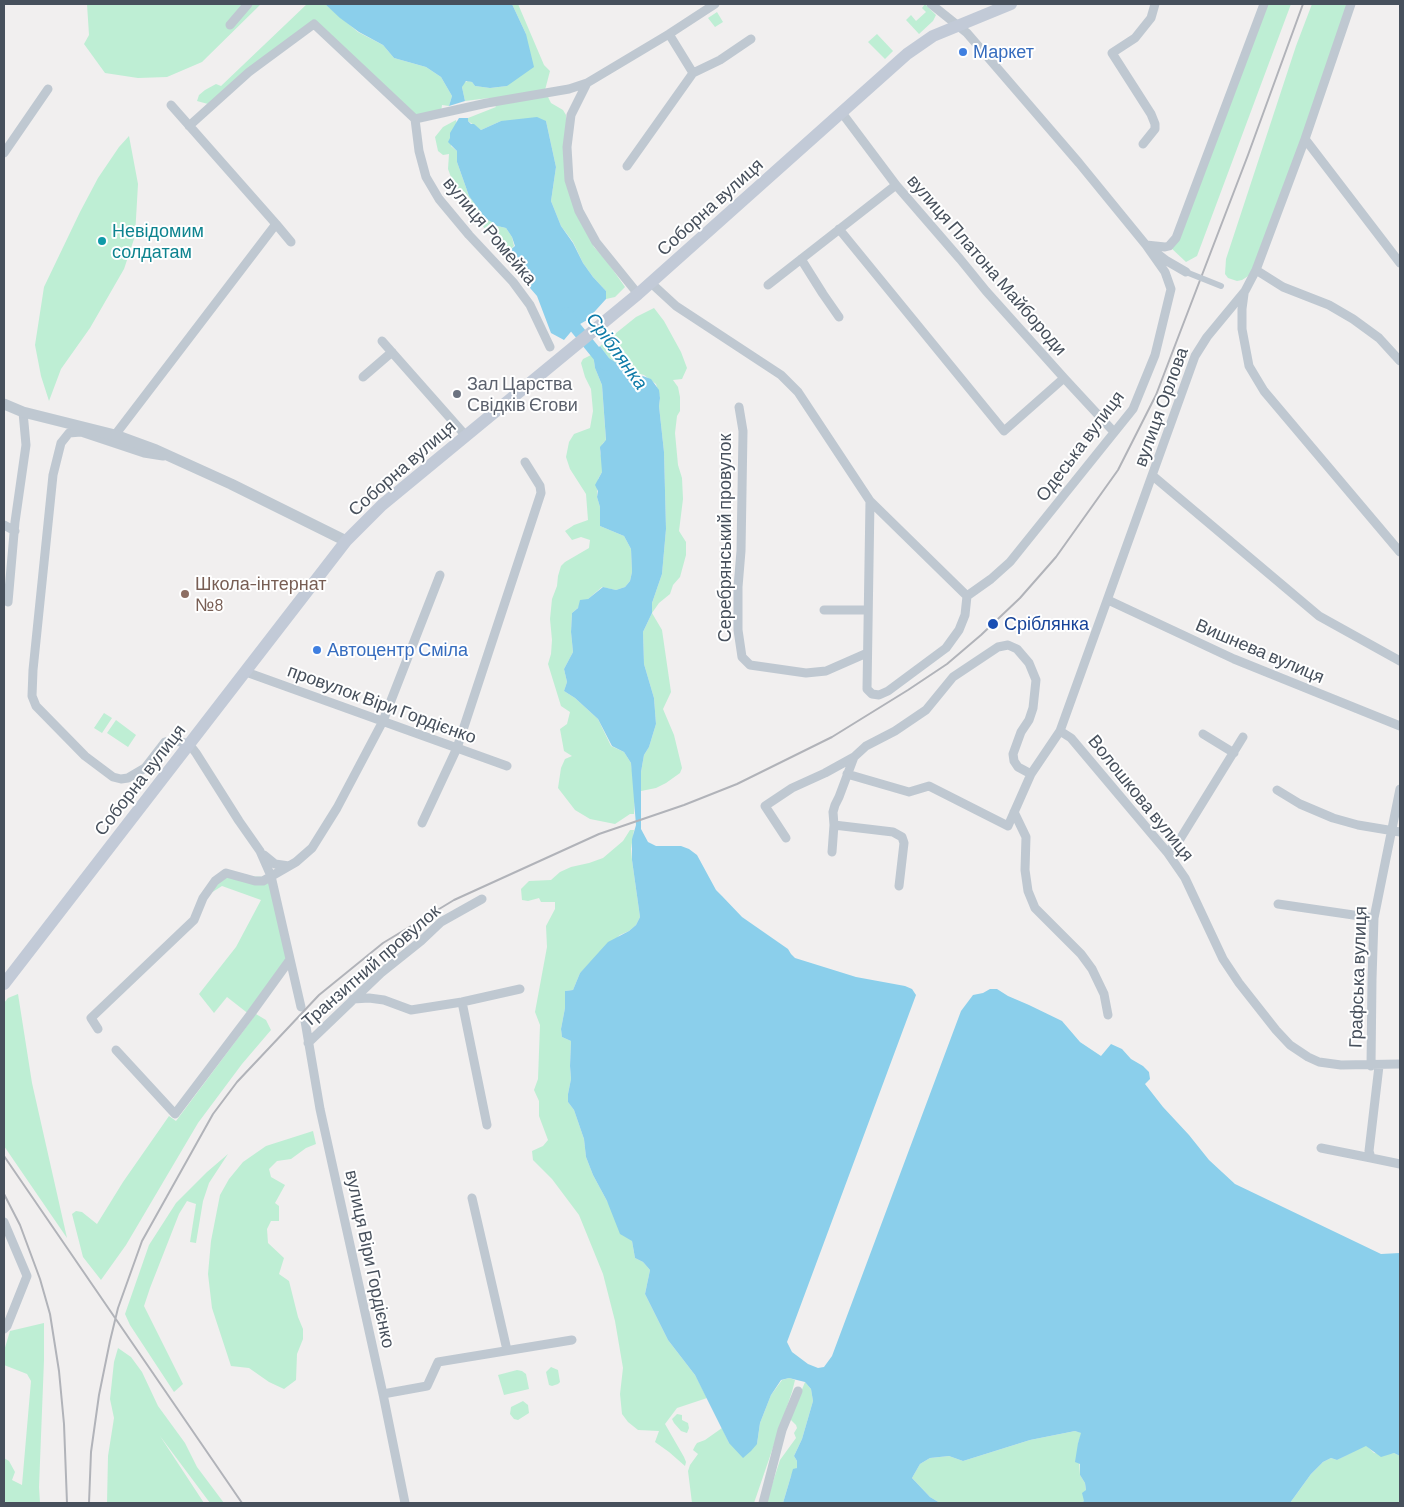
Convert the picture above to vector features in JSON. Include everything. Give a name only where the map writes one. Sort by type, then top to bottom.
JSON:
[{"type":"main road","name":"Соборна вулиця","points":[[4,984],[346,541],[382,505],[651,283],[907,54],[933,36],[1011,4]]},
{"type":"street","points":[[230,25],[248,4]]},
{"type":"street","points":[[189,126],[249,72],[314,24],[415,119],[487,103],[569,89],[587,83],[715,4]]},
{"type":"street","points":[[931,4],[967,33],[1146,245],[1167,261],[1186,272],[1221,286]]},
{"type":"street","points":[[1143,144],[1155,129],[1155,124],[1151,114],[1112,53],[1135,38],[1151,18],[1155,4]]},
{"type":"street","points":[[1146,245],[1165,247],[1169,246],[1176,238],[1264,4]]},
{"type":"street","name":"вулиця Орлова","points":[[847,774],[909,792],[929,786],[1008,826],[1031,774],[1060,731],[1195,356],[1207,336],[1245,291],[1256,270],[1305,139],[1351,4]]},
{"type":"street","points":[[669,34],[693,73]]},
{"type":"street","points":[[627,166],[693,73],[720,60],[751,39]]},
{"type":"street","points":[[587,83],[571,115],[567,147],[569,180],[579,211],[596,242],[638,294]]},
{"type":"street","points":[[4,153],[48,89]]},
{"type":"street","points":[[170,105],[292,242]]},
{"type":"street","name":"вулиця Платона Майбороди","points":[[842,113],[896,185],[986,291],[1114,432]]},
{"type":"street","name":"вулиця Ромейка","points":[[415,119],[419,151],[426,178],[438,199],[514,282],[530,306],[550,347]]},
{"type":"street","points":[[1305,139],[1400,263]]},
{"type":"street","points":[[768,285],[896,185]]},
{"type":"street","points":[[115,435],[276,224]]},
{"type":"street","points":[[839,230],[1004,431],[1064,378]]},
{"type":"street","name":"Одеська вулиця","points":[[968,596],[1010,562],[1133,409],[1155,355],[1171,289],[1165,272],[1146,245]]},
{"type":"street","points":[[801,259],[839,317]]},
{"type":"street","points":[[1256,270],[1283,286],[1329,305],[1353,319],[1379,338],[1400,361]]},
{"type":"street","points":[[651,283],[676,306],[781,375],[798,392],[870,501],[968,596],[965,615],[959,630],[946,648],[888,691],[879,695],[872,694],[867,689],[870,501]]},
{"type":"street","points":[[1245,291],[1242,309],[1242,328],[1249,366],[1264,391],[1400,552]]},
{"type":"street","points":[[382,341],[466,436]]},
{"type":"street","points":[[362,377],[392,352]]},
{"type":"street","points":[[4,404],[25,413],[115,435],[175,459],[346,541]]},
{"type":"street","name":"Серебрянський провулок","points":[[739,407],[743,430],[738,638],[742,657],[750,665],[806,673],[826,671],[867,653]]},
{"type":"street","points":[[8,602],[14,531],[26,445],[25,413]]},
{"type":"street","points":[[175,459],[144,453],[81,432],[69,433],[61,443],[54,475],[33,670],[32,696],[36,706],[85,756],[113,777],[128,778],[145,768],[165,742],[172,740],[189,744],[260,851],[271,876],[301,1007]]},
{"type":"street","points":[[422,823],[456,748],[541,493],[540,486],[525,462]]},
{"type":"street","points":[[1153,476],[1319,616],[1400,661]]},
{"type":"street","points":[[4,525],[14,531]]},
{"type":"street","points":[[98,1029],[91,1018],[194,920],[203,898],[215,881],[226,873],[255,882],[263,881],[296,862],[312,848],[338,808],[383,721],[440,575]]},
{"type":"street","name":"Вишнева вулиця","points":[[1108,600],[1234,659],[1400,726]]},
{"type":"street","points":[[824,610],[867,610]]},
{"type":"street","points":[[786,838],[765,806],[792,788],[826,773],[854,757],[866,746],[895,731],[926,710],[953,677],[998,647],[1008,645],[1018,649],[1029,663],[1036,680],[1033,708],[1013,754],[1014,761],[1018,767],[1031,774]]},
{"type":"street","name":"провулок Віри Гордієнко","points":[[246,672],[507,766]]},
{"type":"street","name":"Волошкова вулиця","points":[[1060,731],[1071,738],[1167,852],[1185,878],[1223,959],[1239,983],[1290,1045],[1319,1062],[1375,1066],[1400,1064]]},
{"type":"street","points":[[1204,734],[1234,753]]},
{"type":"street","points":[[1167,852],[1177,844],[1243,736]]},
{"type":"street","points":[[832,852],[833,812],[854,757]]},
{"type":"street","name":"Графська вулиця","points":[[1371,1158],[1369,1151],[1375,1066],[1372,979],[1374,918],[1382,874],[1396,832],[1400,789]]},
{"type":"street","points":[[1276,790],[1300,804],[1332,818],[1396,832]]},
{"type":"street","points":[[1014,812],[1026,837],[1025,870],[1028,891],[1035,908],[1081,954],[1092,969],[1104,994],[1108,1015]]},
{"type":"street","points":[[834,825],[893,832],[902,837],[904,843],[899,886]]},
{"type":"street","points":[[260,851],[274,864],[290,866]]},
{"type":"street","name":"Транзитний провулок","points":[[308,1043],[381,973],[421,941],[440,922],[482,899]]},
{"type":"street","points":[[1278,904],[1374,918]]},
{"type":"street","points":[[116,1050],[174,1114],[289,961]]},
{"type":"street","points":[[353,999],[369,998],[384,1000],[411,1010],[462,1002],[520,989]]},
{"type":"street","points":[[462,1002],[487,1125]]},
{"type":"street","name":"вулиця Віри Гордієнко","points":[[305,1021],[320,1109],[405,1503]]},
{"type":"street","points":[[1321,1148],[1400,1164]]},
{"type":"street","points":[[472,1198],[507,1350]]},
{"type":"street","points":[[4,1222],[27,1276],[7,1326],[4,1329]]},
{"type":"street","points":[[383,1394],[427,1386],[438,1362],[572,1340]]},
{"type":"street","points":[[763,1503],[782,1430],[798,1391]]},
{"type":"green space","points":[[87,4],[261,4],[202,62],[167,77],[138,78],[105,73],[84,44],[89,35]]},
{"type":"green space","points":[[307,4],[325,4],[358,32],[383,45],[394,58],[426,67],[441,77],[452,96],[449,106],[442,105],[441,112],[415,117],[314,20],[208,104],[197,101],[199,95],[205,90],[216,84],[221,86]]},
{"type":"green space","points":[[512,4],[518,4],[544,65],[550,71],[545,90],[549,99],[551,103],[563,110],[566,115],[568,189],[594,247],[606,260],[625,287],[615,297],[606,299],[606,291],[583,263],[573,242],[561,226],[551,201],[556,167],[546,121],[501,121],[481,130],[468,121],[468,118],[496,107],[489,98],[465,101],[463,83],[468,81],[472,82],[475,86],[490,88],[507,86],[526,34]]},
{"type":"green space","points":[[925,4],[936,15],[933,21],[919,34],[906,20],[911,15],[916,21],[926,12],[922,8]]},
{"type":"green space","points":[[1264,4],[1291,4],[1197,256],[1186,262],[1169,246]]},
{"type":"green space","points":[[1312,4],[1351,4],[1256,271],[1237,281],[1228,278],[1225,274],[1226,259],[1296,46]]},
{"type":"green space","points":[[717,12],[723,22],[715,27],[708,18]]},
{"type":"green space","points":[[877,34],[893,51],[885,59],[868,42]]},
{"type":"green space","points":[[456,120],[457,124],[451,146],[457,151],[457,162],[469,196],[486,219],[492,221],[493,225],[506,228],[512,237],[514,246],[509,251],[509,255],[500,248],[497,240],[491,237],[462,199],[462,193],[455,188],[448,169],[449,154],[443,155],[438,151],[435,137],[443,127]]},
{"type":"green space","points":[[129,136],[138,184],[135,236],[124,269],[90,328],[61,369],[49,401],[41,376],[35,345],[44,287],[98,178],[119,147]]},
{"type":"green space","points":[[654,308],[664,321],[681,352],[687,368],[682,379],[673,380],[678,387],[680,397],[680,411],[677,416],[675,433],[678,465],[682,478],[683,499],[679,531],[686,542],[686,555],[680,577],[673,585],[670,594],[659,603],[652,613],[652,603],[662,574],[666,529],[664,452],[659,406],[660,398],[656,384],[644,375],[629,371],[609,358],[600,346],[636,317]]},
{"type":"green space","points":[[593,354],[595,368],[602,385],[606,441],[603,443],[600,451],[602,472],[598,479],[597,497],[600,507],[600,526],[624,536],[631,549],[632,572],[630,581],[625,587],[616,590],[602,587],[572,613],[573,652],[564,669],[567,682],[564,691],[575,698],[598,719],[611,746],[624,752],[631,763],[635,793],[634,814],[630,814],[615,824],[590,819],[575,810],[558,788],[561,768],[565,759],[572,756],[564,751],[560,729],[567,724],[570,712],[561,706],[548,664],[552,640],[550,619],[552,599],[561,566],[589,548],[590,540],[581,537],[572,540],[565,531],[574,525],[588,520],[586,494],[570,469],[566,457],[569,442],[574,434],[590,428],[593,411],[591,389],[581,363],[583,359]]},
{"type":"green space","points":[[652,613],[662,630],[671,692],[663,709],[674,735],[682,768],[680,773],[666,783],[656,788],[641,791],[641,772],[644,755],[649,747],[656,724],[654,698],[644,664],[643,632]]},
{"type":"green space","points":[[104,713],[112,718],[102,733],[94,728]]},
{"type":"green space","points":[[116,720],[136,735],[128,747],[107,733]]},
{"type":"green space","points":[[630,830],[634,830],[631,849],[640,917],[636,925],[620,935],[580,973],[573,990],[565,991],[565,1008],[561,1029],[562,1037],[571,1041],[571,1079],[568,1102],[574,1110],[584,1139],[586,1157],[593,1175],[632,1241],[635,1258],[643,1262],[650,1270],[645,1294],[668,1340],[695,1375],[707,1398],[677,1408],[665,1424],[684,1457],[685,1466],[655,1442],[659,1431],[638,1430],[622,1414],[620,1394],[623,1368],[615,1321],[603,1274],[579,1215],[552,1179],[533,1160],[532,1151],[543,1146],[548,1140],[539,1116],[539,1101],[534,1090],[538,1079],[540,1025],[535,1012],[547,947],[546,926],[555,909],[555,902],[541,902],[539,898],[528,901],[522,900],[521,889],[529,881],[551,880],[560,872],[571,867],[603,858],[623,841]]},
{"type":"green space","points":[[226,873],[238,876],[269,877],[289,961],[250,1015],[227,997],[214,1013],[199,994],[236,947],[261,900],[222,886],[203,898]]},
{"type":"green space","points":[[18,994],[32,1083],[67,1238],[4,1146],[4,1003],[8,998]]},
{"type":"green space","points":[[256,1014],[266,1020],[271,1030],[242,1064],[198,1123],[126,1245],[101,1280],[83,1257],[72,1214],[76,1211],[82,1212],[97,1224],[123,1182],[169,1116],[176,1121]]},
{"type":"green space","points":[[313,1131],[316,1144],[306,1148],[291,1159],[277,1161],[269,1169],[271,1177],[285,1185],[275,1203],[279,1206],[279,1221],[271,1221],[267,1229],[268,1243],[284,1258],[279,1274],[289,1281],[303,1329],[303,1339],[297,1354],[296,1380],[284,1389],[269,1382],[249,1368],[231,1366],[212,1308],[208,1274],[211,1241],[220,1195],[229,1179],[243,1162],[266,1146]]},
{"type":"green space","points":[[228,1154],[209,1183],[203,1201],[196,1243],[190,1242],[196,1204],[187,1201],[179,1214],[144,1306],[183,1384],[174,1392],[130,1325],[125,1314],[149,1245],[176,1203]]},
{"type":"green space","points":[[44,1323],[40,1503],[4,1503],[4,1458],[9,1461],[15,1472],[12,1480],[22,1485],[31,1381],[27,1374],[4,1365],[4,1351],[10,1331]]},
{"type":"green space","points":[[118,1348],[131,1357],[142,1372],[158,1406],[185,1443],[197,1467],[224,1503],[210,1503],[160,1436],[204,1503],[107,1503],[108,1456],[114,1418],[110,1399],[114,1362]]},
{"type":"green space","points":[[551,1367],[558,1370],[560,1382],[552,1386],[549,1385],[546,1372]]},
{"type":"green space","points":[[517,1370],[526,1374],[529,1389],[504,1395],[498,1375]]},
{"type":"green space","points":[[789,1378],[795,1380],[792,1392],[754,1503],[692,1503],[688,1471],[698,1454],[693,1450],[697,1443],[705,1440],[722,1428],[729,1443],[757,1444],[760,1423],[771,1395],[782,1380]]},
{"type":"green space","points":[[805,1382],[811,1389],[813,1401],[802,1439],[794,1456],[797,1461],[797,1468],[791,1476],[783,1503],[766,1503],[780,1460],[796,1438],[794,1433],[797,1428],[790,1419]]},
{"type":"green space","points":[[523,1401],[528,1405],[529,1413],[518,1420],[514,1419],[510,1414],[511,1407]]},
{"type":"green space","points":[[677,1414],[682,1415],[682,1420],[688,1423],[687,1433],[681,1431],[674,1423],[672,1419]]},
{"type":"green space","points":[[1075,1431],[1082,1433],[1078,1443],[1080,1475],[1085,1483],[1086,1490],[1084,1501],[1081,1503],[940,1503],[930,1497],[912,1478],[920,1464],[930,1458],[949,1456],[963,1461],[1030,1440]]},
{"type":"green space","points":[[1366,1445],[1374,1453],[1394,1453],[1400,1456],[1400,1503],[1290,1503],[1311,1474],[1323,1462],[1331,1458],[1337,1460]]},
{"type":"water","points":[[325,4],[512,4],[526,34],[534,67],[507,86],[490,88],[475,86],[472,82],[466,81],[462,87],[465,101],[449,106],[452,96],[441,77],[426,67],[394,58],[383,45],[359,32]]},
{"type":"water","points":[[537,117],[546,121],[556,167],[551,201],[561,226],[573,243],[583,263],[606,291],[606,299],[587,320],[575,327],[564,340],[551,333],[537,296],[524,281],[509,255],[509,251],[515,246],[512,237],[506,228],[493,225],[492,222],[486,219],[469,196],[457,162],[457,151],[448,142],[450,133],[459,118],[468,118],[471,124],[474,124],[481,130],[501,121]]},
{"type":"water","points":[[600,346],[609,358],[629,371],[651,379],[659,390],[660,398],[659,406],[664,452],[666,529],[662,574],[652,603],[652,613],[643,632],[644,664],[654,698],[656,724],[649,747],[644,755],[641,772],[641,829],[648,842],[656,846],[681,846],[697,855],[716,890],[742,917],[788,949],[795,958],[856,977],[905,986],[912,989],[916,995],[787,1342],[792,1352],[808,1364],[818,1368],[824,1367],[832,1356],[961,1011],[973,995],[990,989],[997,989],[1062,1021],[1080,1042],[1101,1056],[1111,1044],[1122,1049],[1131,1059],[1143,1066],[1149,1072],[1150,1079],[1145,1084],[1209,1160],[1235,1184],[1381,1254],[1400,1253],[1400,1456],[1394,1453],[1381,1457],[1366,1446],[1337,1460],[1331,1458],[1323,1462],[1311,1474],[1290,1503],[1081,1503],[1084,1501],[1082,1493],[1086,1490],[1085,1483],[1080,1475],[1080,1464],[1075,1462],[1081,1433],[1075,1431],[1030,1440],[963,1461],[949,1456],[930,1458],[920,1464],[912,1478],[930,1497],[940,1503],[783,1503],[793,1469],[797,1468],[797,1461],[794,1456],[802,1439],[813,1401],[811,1389],[805,1382],[789,1378],[781,1380],[771,1395],[760,1423],[757,1444],[751,1451],[743,1458],[729,1443],[695,1375],[668,1340],[645,1294],[650,1270],[643,1262],[635,1258],[632,1241],[620,1234],[607,1201],[593,1175],[586,1157],[584,1139],[574,1110],[568,1102],[571,1079],[571,1041],[562,1037],[561,1029],[565,1008],[565,991],[573,990],[580,973],[608,942],[629,931],[636,925],[640,917],[632,860],[632,839],[636,825],[631,763],[624,752],[612,746],[598,719],[575,698],[564,691],[567,682],[564,669],[573,652],[572,613],[578,608],[580,600],[588,599],[603,587],[616,590],[625,587],[630,581],[632,572],[631,549],[624,536],[600,526],[600,507],[597,497],[598,491],[595,485],[602,472],[600,447],[606,440],[602,385],[595,368],[593,354]]},
{"type":"waterway","name":"Сріблянка","points":[[567,313],[575,327],[606,365]]},
{"type":"railway","points":[[89,1503],[91,1452],[99,1395],[118,1308],[142,1241],[213,1114],[237,1082],[319,995],[383,943],[454,900],[599,834],[684,805],[737,784],[832,737],[947,664],[1020,598],[1056,557],[1118,470],[1156,395],[1248,155],[1303,4]]},
{"type":"railway","points":[[4,1156],[242,1503]]},
{"type":"railway","points":[[4,1194],[20,1225],[40,1279],[50,1314],[59,1371],[64,1424],[67,1503]]},
{"type":"place","name":"Маркет","points":[[963,52]]},
{"type":"place","name":"Невідомим солдатам","points":[[102,241]]},
{"type":"place","name":"Зал Царства Свідків Єгови","points":[[457,394]]},
{"type":"place","name":"Школа-інтернат №8","points":[[185,594]]},
{"type":"place","name":"Сріблянка","points":[[993,624]]},
{"type":"place","name":"Автоцентр Сміла","points":[[317,650]]}]
